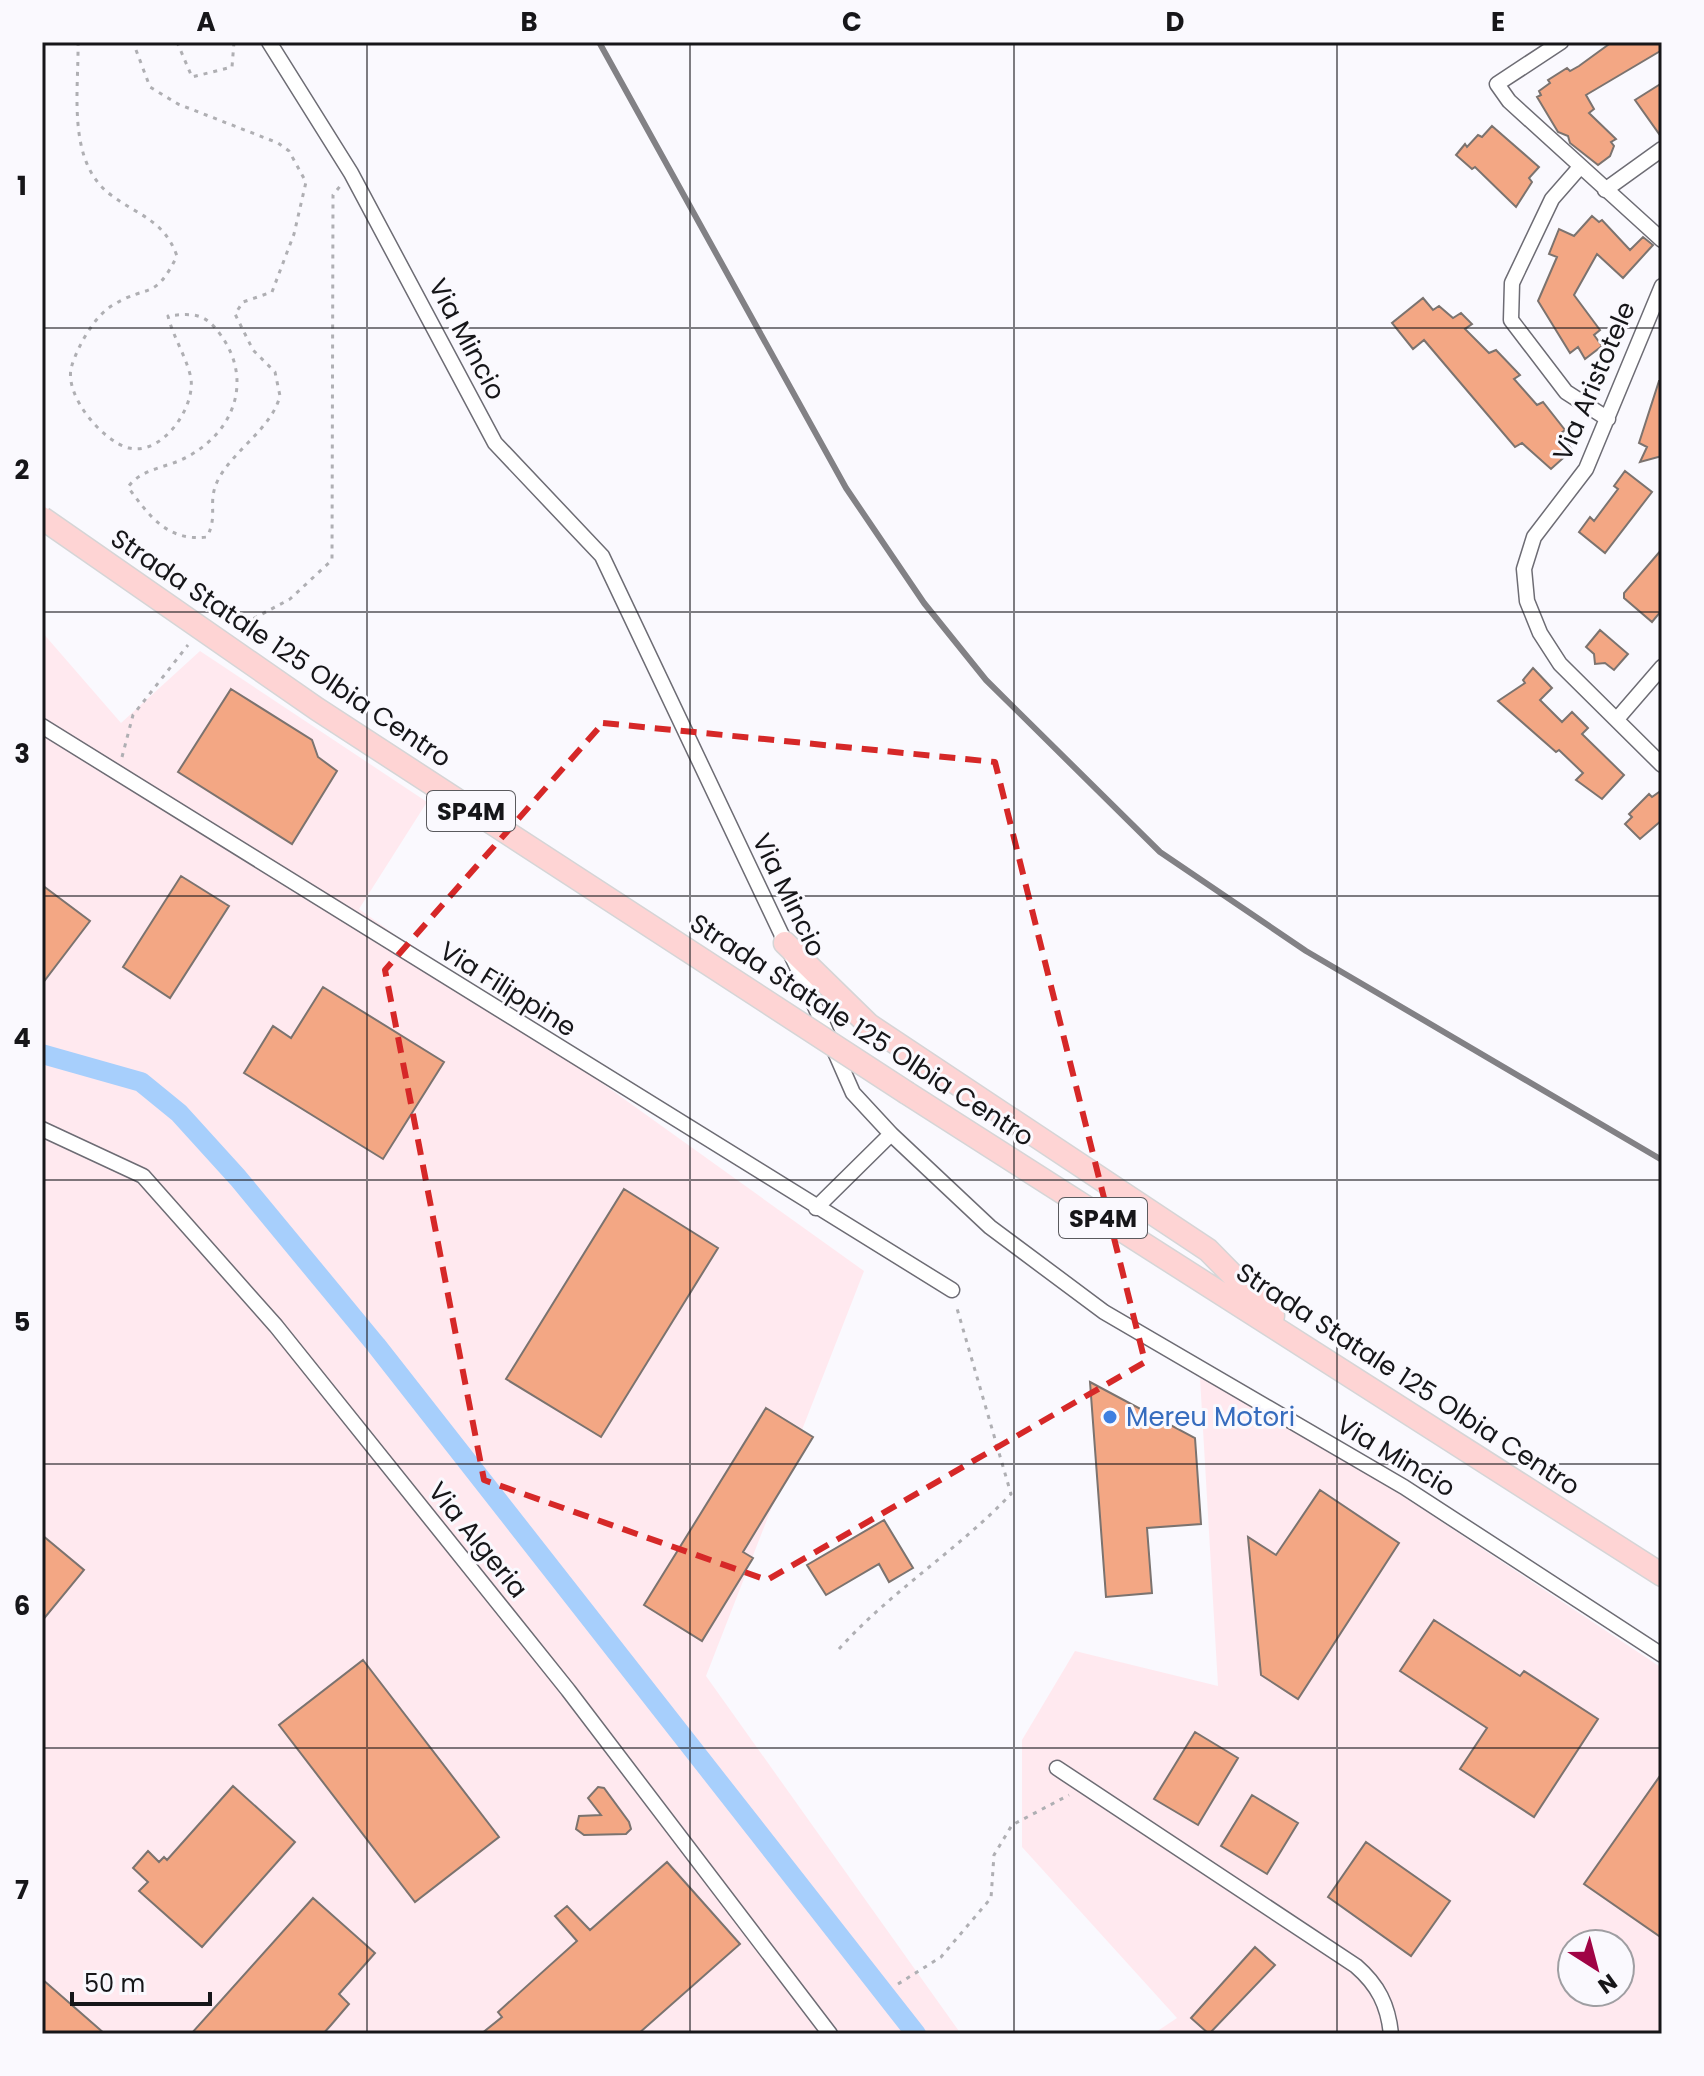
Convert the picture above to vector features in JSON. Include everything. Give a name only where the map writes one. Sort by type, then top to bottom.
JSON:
[{"type":"main road","name":"Strada Statale 125 Olbia Centro","points":[[42,518],[330,718],[907,1093],[1662,1575]]},
{"type":"main road","points":[[785,943],[869,1025],[1208,1250],[1299,1343]]},
{"type":"street","name":"Via Mincio","points":[[269,42],[351,173],[495,443],[602,556],[853,1093],[891,1134],[990,1227],[1104,1312],[1404,1487],[1662,1655]]},
{"type":"street","points":[[1561,42],[1497,84],[1509,101],[1662,240]]},
{"type":"street","points":[[1605,190],[1662,149]]},
{"type":"street","points":[[1580,167],[1552,199],[1512,283],[1511,320],[1566,392],[1608,419]]},
{"type":"street","name":"Via Aristotele","points":[[1662,286],[1586,469],[1534,537],[1524,569],[1527,601],[1540,633],[1560,664],[1662,765]]},
{"type":"street","points":[[1617,719],[1662,667]]},
{"type":"street","name":"Via Filippine","points":[[42,726],[117,776],[952,1290]]},
{"type":"street","name":"Via Algeria","points":[[42,1129],[143,1176],[276,1326],[568,1690],[830,2034]]},
{"type":"street","points":[[816,1208],[891,1134]]},
{"type":"street","points":[[1057,1768],[1356,1966],[1374,1981],[1384,2000],[1391,2034]]},
{"type":"path","points":[[78,42],[79,145],[91,172],[109,194],[132,206],[169,235],[177,256],[164,283],[111,305],[90,331],[72,364],[69,379],[73,395],[94,423],[120,445],[133,450],[145,448],[176,424],[191,392],[191,377],[168,316],[191,313],[211,322],[226,342],[240,387],[227,424],[210,443],[185,458],[136,476],[128,487],[170,531],[186,540],[207,537],[214,524],[211,495],[221,473],[261,427],[280,396],[275,372],[253,350],[235,314],[243,302],[272,292],[299,220],[306,182],[289,151],[278,143],[178,104],[150,87],[133,42]]},
{"type":"path","points":[[177,42],[192,77],[232,67],[234,42]]},
{"type":"path","points":[[228,631],[290,599],[332,560],[333,195],[351,173]]},
{"type":"path","points":[[117,776],[133,715],[188,645],[201,640]]},
{"type":"path","points":[[839,1649],[858,1628],[982,1525],[1011,1494],[952,1290]]},
{"type":"path","points":[[898,1984],[941,1957],[991,1898],[994,1855],[1012,1825],[1049,1803],[1088,1788]]},
{"type":"highlighted area","points":[[603,723],[995,762],[1145,1362],[767,1580],[484,1480],[385,970]]},
{"type":"shaded area","points":[[42,632],[121,723],[200,651],[427,802],[359,909],[864,1271],[706,1676],[961,2034],[42,2034]]},
{"type":"shaded area","points":[[1199,1361],[1662,1668],[1662,2034],[1153,2034],[1177,2018],[1022,1847],[1022,1740],[1075,1651],[1218,1686]]},
{"type":"building","points":[[1612,42],[1662,42],[1662,50],[1586,95],[1594,109],[1589,113],[1616,139],[1611,142],[1614,146],[1610,156],[1598,165],[1570,143],[1568,136],[1558,132],[1537,97],[1541,95],[1539,91],[1550,83],[1548,80],[1567,68],[1570,71],[1579,66]]},
{"type":"building","points":[[1662,83],[1662,138],[1635,100]]},
{"type":"building","points":[[1492,126],[1539,167],[1529,178],[1532,182],[1516,207],[1475,167],[1472,169],[1456,155],[1465,144],[1467,147],[1478,135],[1482,137]]},
{"type":"building","points":[[1592,216],[1599,222],[1602,220],[1630,250],[1643,237],[1653,245],[1623,278],[1597,254],[1574,295],[1600,330],[1594,335],[1602,346],[1585,359],[1578,347],[1570,353],[1538,301],[1557,257],[1549,254],[1559,229],[1574,236]]},
{"type":"building","points":[[1423,298],[1433,310],[1439,306],[1453,318],[1461,313],[1472,324],[1465,329],[1489,353],[1496,350],[1520,375],[1514,379],[1537,405],[1543,402],[1565,430],[1560,434],[1572,450],[1551,469],[1522,443],[1515,447],[1424,340],[1413,349],[1392,323]]},
{"type":"building","points":[[1659,381],[1662,381],[1662,456],[1640,462],[1647,447],[1639,443]]},
{"type":"building","points":[[1625,471],[1652,492],[1605,553],[1579,532],[1590,517],[1594,521],[1618,489],[1614,486]]},
{"type":"building","points":[[1662,549],[1662,610],[1652,622],[1624,598],[1624,593]]},
{"type":"building","points":[[1600,630],[1628,654],[1614,670],[1605,663],[1595,664],[1594,654],[1586,647]]},
{"type":"building","points":[[1533,668],[1552,688],[1540,700],[1562,722],[1572,712],[1588,728],[1582,734],[1624,775],[1602,799],[1576,780],[1583,773],[1559,750],[1556,752],[1498,701],[1525,683],[1523,680]]},
{"type":"building","points":[[231,689],[312,740],[318,757],[337,771],[292,844],[178,772]]},
{"type":"building","points":[[1662,790],[1662,820],[1640,839],[1625,824],[1632,817],[1629,814],[1649,794],[1652,797]]},
{"type":"building","points":[[181,876],[229,906],[170,998],[123,967]]},
{"type":"building","points":[[42,885],[90,921],[42,984]]},
{"type":"building","points":[[323,987],[444,1062],[383,1159],[244,1073],[273,1026],[291,1038]]},
{"type":"building","points":[[624,1189],[718,1248],[601,1437],[506,1379]]},
{"type":"building","points":[[1090,1382],[1195,1438],[1201,1524],[1147,1528],[1152,1593],[1106,1597]]},
{"type":"building","points":[[766,1408],[813,1437],[743,1552],[753,1558],[702,1641],[644,1605]]},
{"type":"building","points":[[1320,1490],[1399,1543],[1298,1699],[1261,1675],[1248,1537],[1276,1555]]},
{"type":"building","points":[[884,1520],[913,1568],[889,1582],[879,1564],[826,1595],[807,1565]]},
{"type":"building","points":[[42,1535],[84,1570],[42,1621]]},
{"type":"building","points":[[1434,1620],[1520,1676],[1524,1671],[1598,1719],[1534,1817],[1460,1769],[1487,1728],[1400,1671]]},
{"type":"building","points":[[363,1660],[499,1837],[415,1902],[279,1725]]},
{"type":"building","points":[[1195,1732],[1238,1758],[1198,1825],[1154,1799]]},
{"type":"building","points":[[1662,1773],[1662,1938],[1584,1884]]},
{"type":"building","points":[[233,1786],[295,1842],[202,1947],[139,1891],[148,1882],[133,1868],[148,1851],[159,1862],[164,1857],[167,1860]]},
{"type":"building","points":[[598,1787],[604,1788],[629,1822],[631,1829],[626,1834],[584,1835],[576,1829],[579,1816],[601,1815],[588,1798]]},
{"type":"building","points":[[1252,1795],[1298,1823],[1267,1874],[1221,1846]]},
{"type":"building","points":[[1366,1842],[1450,1901],[1411,1956],[1328,1897]]},
{"type":"building","points":[[667,1862],[740,1944],[638,2034],[481,2034],[502,2017],[498,2012],[577,1941],[555,1916],[567,1906],[590,1930]]},
{"type":"building","points":[[313,1898],[375,1953],[339,1994],[349,2004],[323,2034],[191,2034]]},
{"type":"building","points":[[1255,1947],[1275,1965],[1209,2034],[1191,2018]]},
{"type":"building","points":[[42,1979],[105,2034],[42,2034]]},
{"type":"waterway","points":[[42,1054],[141,1082],[179,1113],[238,1178],[376,1345],[916,2034]]},
{"type":"railway","points":[[599,42],[846,488],[924,603],[986,680],[1160,852],[1306,951],[1662,1160]]},
{"type":"place","name":"Mereu Motori","points":[[1110,1417]]}]
